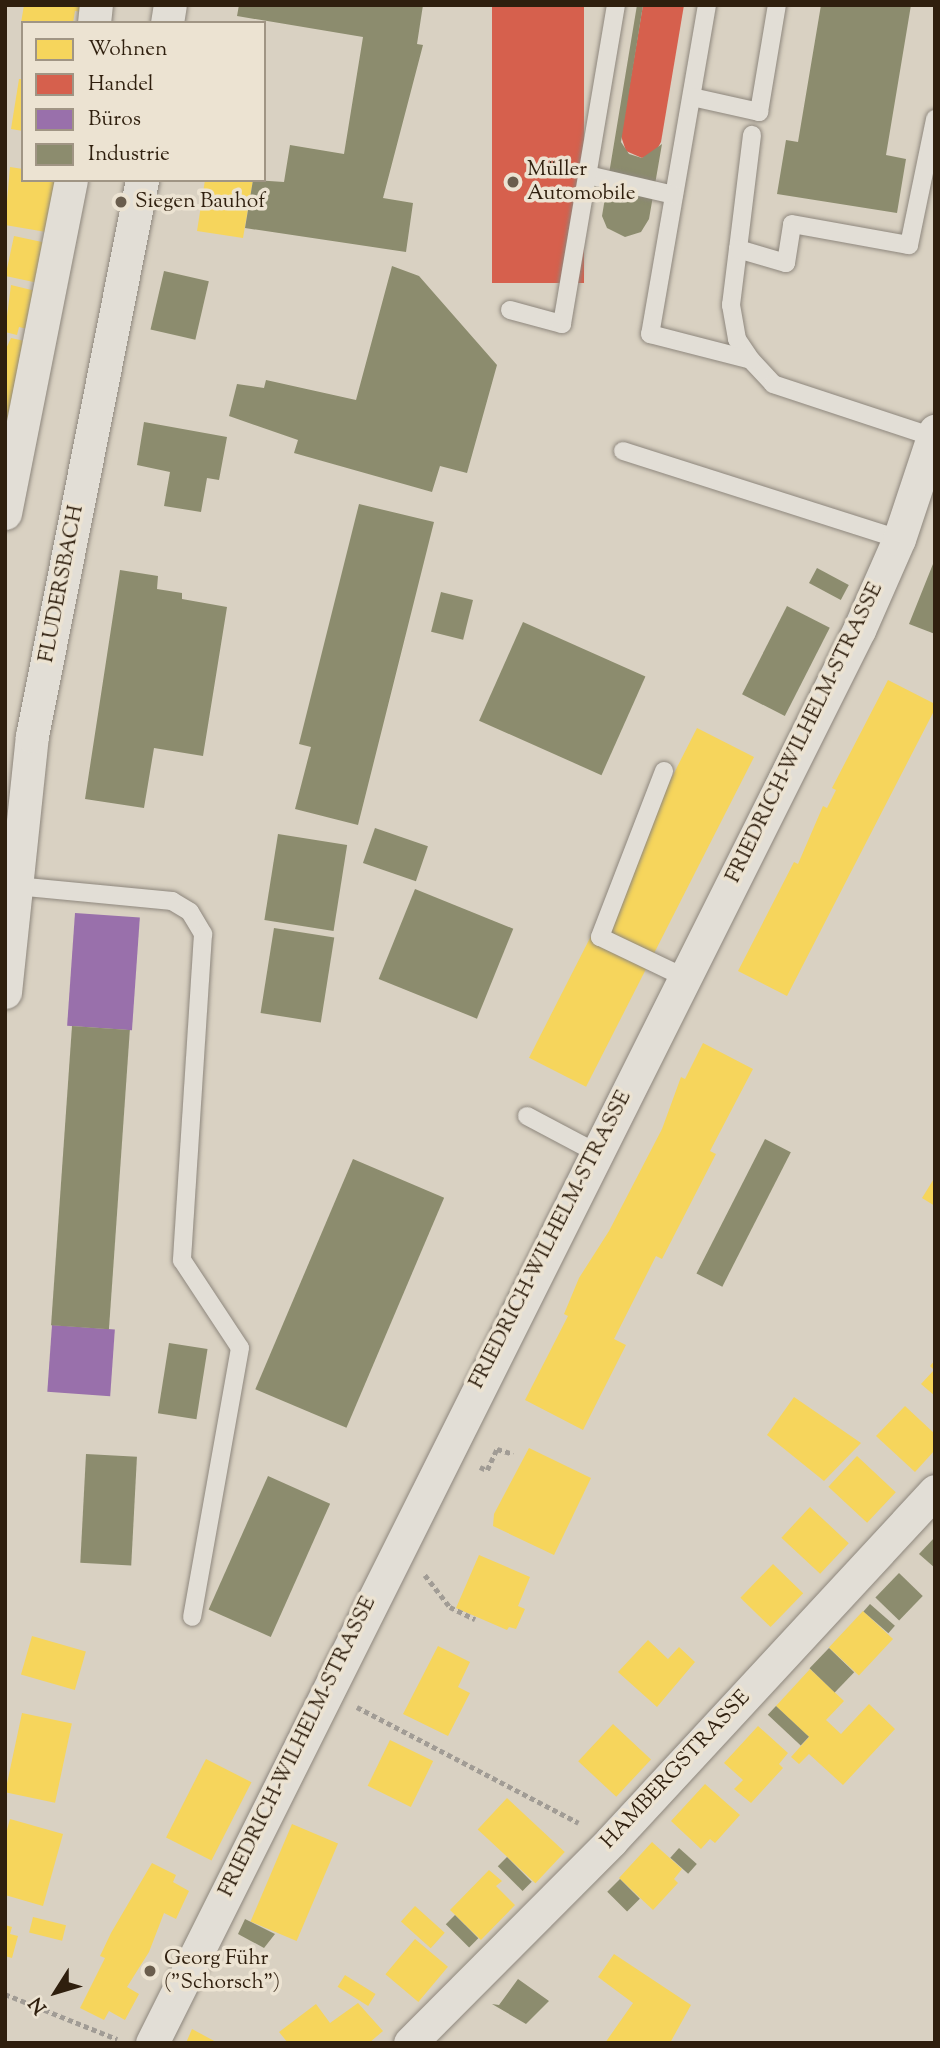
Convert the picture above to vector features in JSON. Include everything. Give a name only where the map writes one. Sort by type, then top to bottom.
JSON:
[{"type":"street","points":[[5,513],[71,182]]},
{"type":"street","name":"FLUDERSBACH","points":[[5,992],[32,736],[142,182]]},
{"type":"street","name":"FRIEDRICH-WILHELM-STRASSE","points":[[152,2043],[325,1690],[859,630],[899,539],[934,434]]},
{"type":"street","name":"HAMBERGSTRASSE","points":[[410,2043],[611,1841],[935,1491]]},
{"type":"lane","points":[[510,310],[562,324],[616,5]]},
{"type":"lane","points":[[707,5],[650,334],[751,360]]},
{"type":"lane","points":[[692,97],[759,112],[777,5]]},
{"type":"lane","points":[[738,249],[786,263],[792,224],[909,245],[935,118]]},
{"type":"lane","points":[[752,135],[731,305],[737,339],[751,360],[773,384],[934,434]]},
{"type":"lane","points":[[588,175],[674,195]]},
{"type":"lane","points":[[623,451],[899,539]]},
{"type":"lane","points":[[664,771],[600,937],[684,977]]},
{"type":"lane","points":[[16,886],[172,901],[190,912],[203,933],[182,1260],[240,1348],[192,1617]]},
{"type":"lane","points":[[527,1116],[595,1152]]},
{"type":"path","points":[[487,1470],[496,1449],[513,1454]]},
{"type":"path","points":[[430,1569],[425,1576],[450,1607],[475,1619]]},
{"type":"path","points":[[325,1690],[611,1841]]},
{"type":"path","points":[[5,1994],[127,2043]]},
{"type":"building: Wohnen","points":[[24,5],[83,5],[82,12],[75,11],[73,21],[21,21]]},
{"type":"building: Wohnen","points":[[19,79],[21,79],[21,131],[11,129]]},
{"type":"building: Wohnen","points":[[10,167],[21,169],[21,182],[60,182],[52,233],[5,225]]},
{"type":"building: Wohnen","points":[[205,182],[253,182],[243,238],[197,231]]},
{"type":"building: Wohnen","points":[[14,236],[55,245],[47,285],[5,276]]},
{"type":"building: Wohnen","points":[[11,285],[44,293],[36,331],[19,327],[17,335],[5,332]]},
{"type":"building: Wohnen","points":[[11,338],[33,343],[5,443],[5,351]]},
{"type":"building: Wohnen","points":[[888,680],[935,704],[935,709],[787,996],[738,971],[794,862],[798,864],[823,806],[827,808],[836,790],[832,788]]},
{"type":"building: Wohnen","points":[[697,728],[754,757],[586,1087],[529,1058]]},
{"type":"building: Wohnen","points":[[703,1043],[753,1069],[710,1151],[716,1154],[662,1259],[656,1256],[614,1339],[626,1345],[583,1430],[525,1400],[568,1316],[564,1314],[579,1278],[609,1231],[662,1129],[681,1077],[685,1079]]},
{"type":"building: Wohnen","points":[[935,1177],[935,1206],[922,1198]]},
{"type":"building: Wohnen","points":[[935,1360],[935,1396],[921,1384],[934,1370],[930,1366]]},
{"type":"building: Wohnen","points":[[794,1397],[861,1443],[824,1481],[767,1435]]},
{"type":"building: Wohnen","points":[[905,1406],[935,1434],[935,1450],[915,1472],[876,1436]]},
{"type":"building: Wohnen","points":[[529,1448],[591,1478],[554,1555],[493,1526],[494,1514]]},
{"type":"building: Wohnen","points":[[857,1456],[896,1492],[867,1523],[828,1487]]},
{"type":"building: Wohnen","points":[[810,1507],[849,1543],[820,1574],[781,1538]]},
{"type":"building: Wohnen","points":[[479,1555],[530,1577],[518,1606],[525,1609],[516,1629],[509,1627],[507,1630],[456,1608]]},
{"type":"building: Wohnen","points":[[773,1564],[803,1593],[771,1627],[740,1598]]},
{"type":"building: Wohnen","points":[[863,1611],[893,1639],[859,1676],[829,1648]]},
{"type":"building: Wohnen","points":[[32,1636],[86,1651],[75,1690],[21,1674]]},
{"type":"building: Wohnen","points":[[648,1640],[668,1659],[679,1647],[695,1662],[657,1707],[618,1672]]},
{"type":"building: Wohnen","points":[[438,1646],[470,1662],[458,1687],[470,1693],[448,1736],[403,1714]]},
{"type":"building: Wohnen","points":[[810,1669],[844,1701],[826,1720],[841,1734],[869,1704],[895,1729],[843,1785],[809,1754],[799,1764],[791,1757],[809,1737],[776,1706]]},
{"type":"building: Wohnen","points":[[22,1713],[72,1724],[55,1803],[5,1792]]},
{"type":"building: Wohnen","points":[[613,1724],[651,1759],[616,1797],[578,1761]]},
{"type":"building: Wohnen","points":[[758,1726],[788,1753],[779,1764],[783,1768],[751,1803],[734,1789],[743,1780],[724,1763]]},
{"type":"building: Wohnen","points":[[390,1740],[433,1761],[411,1807],[368,1786]]},
{"type":"building: Wohnen","points":[[206,1759],[251,1782],[211,1861],[166,1837]]},
{"type":"building: Wohnen","points":[[705,1784],[740,1815],[715,1843],[710,1839],[701,1849],[671,1821]]},
{"type":"building: Wohnen","points":[[507,1798],[565,1852],[535,1883],[478,1829]]},
{"type":"building: Wohnen","points":[[10,1819],[63,1834],[43,1906],[5,1895],[5,1837]]},
{"type":"building: Wohnen","points":[[292,1824],[338,1844],[297,1941],[251,1922]]},
{"type":"building: Wohnen","points":[[652,1842],[682,1869],[674,1879],[678,1883],[653,1910],[619,1878]]},
{"type":"building: Wohnen","points":[[152,1863],[176,1875],[173,1882],[189,1891],[176,1919],[164,1913],[149,1952],[127,1987],[139,1994],[125,2020],[109,2011],[104,2020],[80,2008],[105,1958],[100,1956],[111,1933]]},
{"type":"building: Wohnen","points":[[489,1870],[502,1881],[496,1886],[515,1905],[481,1940],[450,1910]]},
{"type":"building: Wohnen","points":[[415,1906],[445,1933],[431,1948],[401,1922]]},
{"type":"building: Wohnen","points":[[33,1917],[66,1925],[62,1941],[29,1933]]},
{"type":"building: Wohnen","points":[[5,1925],[12,1927],[10,1934],[18,1936],[12,1958],[5,1956]]},
{"type":"building: Wohnen","points":[[415,1939],[448,1967],[418,2002],[385,1974]]},
{"type":"building: Wohnen","points":[[614,1954],[691,2005],[670,2043],[605,2043],[633,2003],[598,1977]]},
{"type":"building: Wohnen","points":[[345,1975],[376,1994],[368,2006],[338,1987]]},
{"type":"building: Wohnen","points":[[358,2003],[383,2031],[369,2043],[288,2043],[279,2032],[316,2004],[330,2023]]},
{"type":"building: Wohnen","points":[[192,2029],[218,2043],[186,2043]]},
{"type":"building: Handel","points":[[492,5],[584,5],[584,283],[492,283]]},
{"type":"building: Handel","points":[[643,5],[684,5],[661,142],[655,153],[642,158],[626,151],[621,136]]},
{"type":"building: Büros","points":[[75,913],[140,918],[132,1030],[67,1026]]},
{"type":"building: Büros","points":[[52,1325],[115,1329],[110,1396],[47,1392]]},
{"type":"building: Industrie","points":[[239,5],[423,5],[417,44],[423,45],[383,198],[413,203],[406,252],[245,228],[253,182],[284,182],[290,145],[344,154],[363,37],[237,16]]},
{"type":"building: Industrie","points":[[637,5],[643,5],[621,142],[629,154],[642,158],[662,144],[649,219],[641,232],[625,237],[607,228],[602,216]]},
{"type":"building: Industrie","points":[[821,5],[911,5],[886,155],[906,159],[897,213],[777,194],[786,140],[798,142]]},
{"type":"building: Industrie","points":[[392,266],[419,276],[497,365],[467,473],[440,466],[432,492],[294,453],[298,440],[229,416],[237,384],[264,388],[266,380],[356,400]]},
{"type":"building: Industrie","points":[[164,271],[209,281],[195,340],[151,329]]},
{"type":"building: Industrie","points":[[144,422],[227,437],[219,480],[207,478],[201,512],[164,506],[170,472],[137,465]]},
{"type":"building: Industrie","points":[[359,504],[434,522],[358,825],[295,809],[311,747],[299,744]]},
{"type":"building: Industrie","points":[[935,559],[935,634],[909,624]]},
{"type":"building: Industrie","points":[[817,568],[849,585],[841,600],[809,583]]},
{"type":"building: Industrie","points":[[120,570],[158,576],[157,589],[182,593],[182,599],[227,607],[203,756],[154,748],[144,808],[85,799]]},
{"type":"building: Industrie","points":[[441,592],[473,600],[463,640],[431,632]]},
{"type":"building: Industrie","points":[[787,606],[830,628],[785,716],[742,694]]},
{"type":"building: Industrie","points":[[523,622],[645,677],[601,775],[479,721]]},
{"type":"building: Industrie","points":[[375,828],[428,846],[416,881],[363,863]]},
{"type":"building: Industrie","points":[[278,834],[347,845],[334,931],[264,920]]},
{"type":"building: Industrie","points":[[415,889],[513,929],[477,1019],[379,979]]},
{"type":"building: Industrie","points":[[274,928],[334,938],[321,1022],[261,1013]]},
{"type":"building: Industrie","points":[[72,1026],[130,1030],[109,1329],[51,1325]]},
{"type":"building: Industrie","points":[[765,1139],[791,1152],[722,1287],[696,1274]]},
{"type":"building: Industrie","points":[[353,1159],[444,1198],[346,1428],[255,1389]]},
{"type":"building: Industrie","points":[[169,1343],[208,1349],[196,1419],[158,1413]]},
{"type":"building: Industrie","points":[[86,1454],[137,1457],[131,1566],[80,1563]]},
{"type":"building: Industrie","points":[[268,1476],[330,1504],[271,1637],[209,1609]]},
{"type":"building: Industrie","points":[[935,1537],[935,1568],[919,1554]]},
{"type":"building: Industrie","points":[[899,1573],[923,1596],[899,1620],[875,1597]]},
{"type":"building: Industrie","points":[[870,1604],[895,1626],[888,1633],[863,1612]]},
{"type":"building: Industrie","points":[[829,1648],[854,1672],[835,1692],[810,1668]]},
{"type":"building: Industrie","points":[[776,1706],[809,1737],[801,1745],[768,1715]]},
{"type":"building: Industrie","points":[[679,1848],[697,1864],[688,1874],[670,1858]]},
{"type":"building: Industrie","points":[[507,1857],[532,1882],[523,1891],[498,1866]]},
{"type":"building: Industrie","points":[[620,1879],[640,1899],[627,1912],[607,1892]]},
{"type":"building: Industrie","points":[[455,1915],[478,1938],[469,1948],[446,1924]]},
{"type":"building: Industrie","points":[[245,1919],[275,1934],[264,1948],[238,1934]]},
{"type":"building: Industrie","points":[[518,1979],[549,2001],[526,2024],[492,2004],[499,2005]]},
{"type":"place","name":"Müller Automobile","points":[[513,182]]},
{"type":"place","name":"Siegen Bauhof","points":[[121,202]]},
{"type":"place","name":"Georg Führ (\"Schorsch\")","points":[[150,1971]]}]
